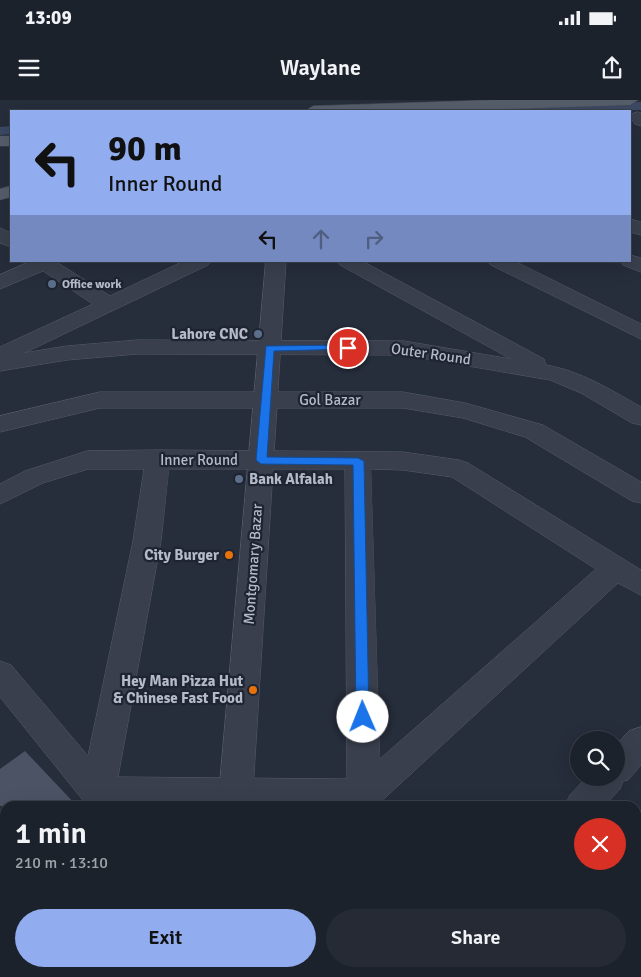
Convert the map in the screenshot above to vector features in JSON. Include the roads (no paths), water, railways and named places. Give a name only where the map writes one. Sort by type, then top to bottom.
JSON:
[{"type":"main road","points":[[342,110],[630,100]]},
{"type":"street","points":[[0,232],[10,240]]},
{"type":"street","points":[[0,283],[45,262],[109,305]]},
{"type":"street","points":[[0,356],[199,262]]},
{"type":"street","name":"Montgomary Bazar","points":[[236,800],[276,262]]},
{"type":"street","points":[[348,262],[555,374]]},
{"type":"street","points":[[500,262],[641,332]]},
{"type":"street","name":"Outer Round","points":[[0,364],[68,353],[137,347],[404,348],[555,374],[589,388],[641,417]]},
{"type":"street","name":"Gol Bazar","points":[[0,424],[100,400],[403,400],[466,411],[534,431],[641,494]]},
{"type":"street","points":[[98,793],[147,541],[158,459]]},
{"type":"street","name":"Inner Round","points":[[0,495],[34,477],[87,460],[403,461],[459,469],[629,576]]},
{"type":"street","points":[[358,461],[364,795]]},
{"type":"street","points":[[0,674],[98,793],[236,800],[364,795],[629,576]]},
{"type":"street","points":[[625,759],[641,741]]},
{"type":"street","points":[[587,801],[601,786]]},
{"type":"waterway","points":[[531,110],[641,106]]},
{"type":"waterway","points":[[0,131],[10,130]]},
{"type":"place","name":"Office work","points":[[52,284]]},
{"type":"place","name":"Lahore CNC","points":[[258,334]]},
{"type":"place","name":"Bank Alfalah","points":[[239,479]]},
{"type":"place","name":"City Burger","points":[[229,555]]},
{"type":"place","name":"Hey Man Pizza Hut & Chinese Fast Food","points":[[253,690]]}]
